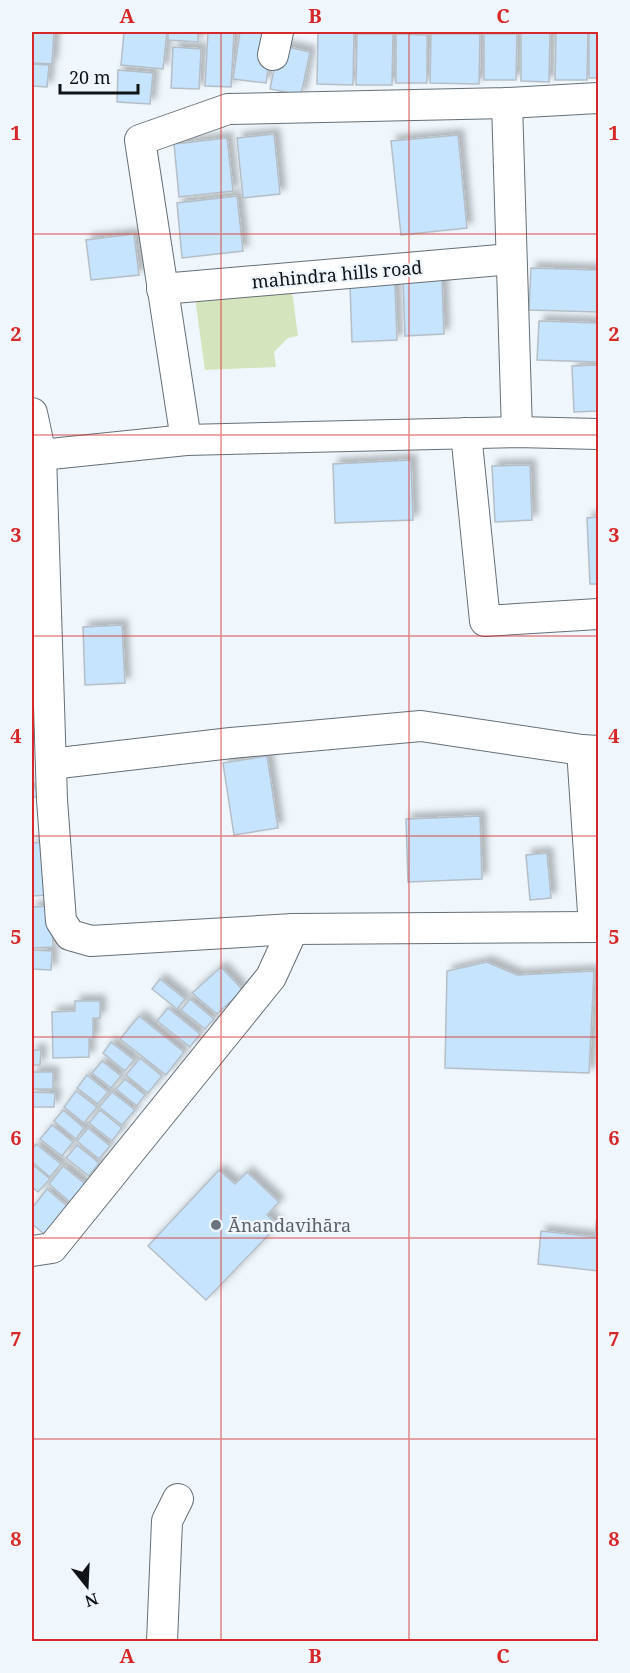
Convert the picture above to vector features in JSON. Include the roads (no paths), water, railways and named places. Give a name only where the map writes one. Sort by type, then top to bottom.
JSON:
[{"type":"street","points":[[186,440],[140,140],[228,109],[507,103],[598,98]]},
{"type":"street","points":[[507,103],[518,432]]},
{"type":"street","name":"mahindra hills road","points":[[162,289],[511,259]]},
{"type":"street","points":[[32,413],[40,455],[51,764],[42,805],[61,921],[70,935],[91,941],[293,929],[596,927],[590,750],[421,726],[231,743],[51,764]]},
{"type":"street","points":[[40,455],[186,440],[518,432],[598,435]]},
{"type":"street","points":[[466,433],[484,621],[598,614]]},
{"type":"street","points":[[32,1251],[52,1248],[60,1239],[271,977],[293,929]]},
{"type":"street","points":[[162,1641],[167,1521],[178,1499]]},
{"type":"place","name":"Ānandavihāra","points":[[216,1225]]}]
